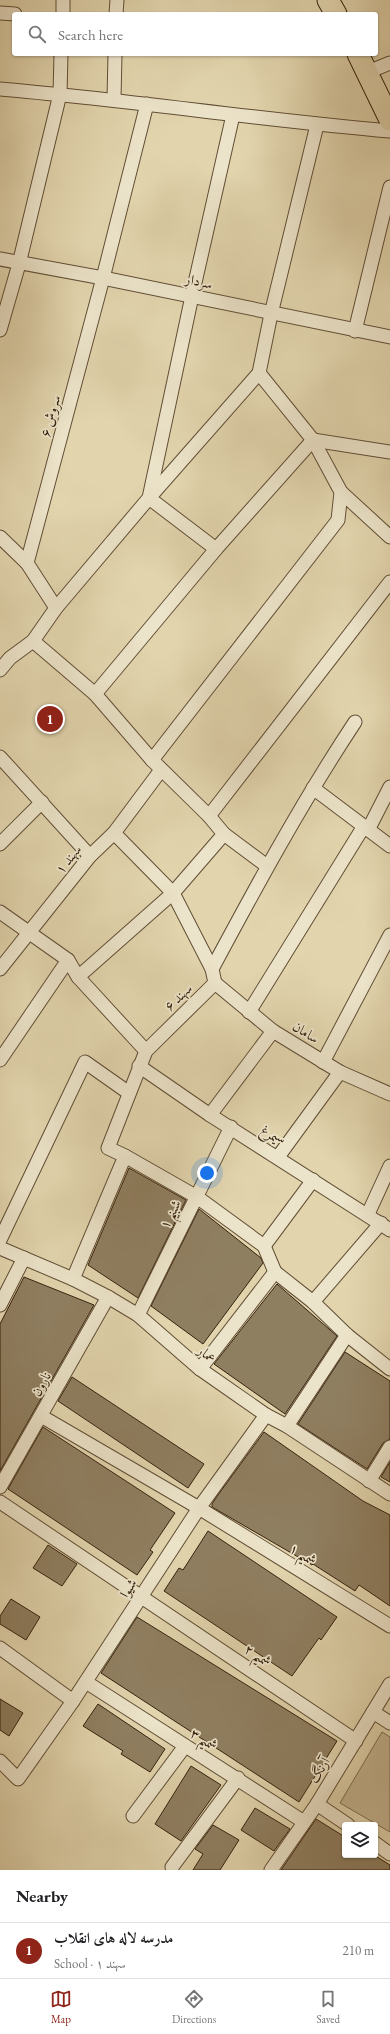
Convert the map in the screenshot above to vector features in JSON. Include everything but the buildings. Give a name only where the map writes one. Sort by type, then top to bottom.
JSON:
[{"type":"main road","points":[[328,0],[335,12]]},
{"type":"main road","points":[[359,56],[390,120]]},
{"type":"street","points":[[62,12],[63,0]]},
{"type":"street","points":[[116,12],[117,0]]},
{"type":"street","points":[[0,13],[12,14]]},
{"type":"street","points":[[0,330],[19,264],[60,94],[61,56]]},
{"type":"street","points":[[114,99],[115,56]]},
{"type":"street","points":[[368,72],[390,63]]},
{"type":"street","points":[[0,89],[114,99],[233,116],[390,131]]},
{"type":"street","name":"سروش ۶","points":[[27,563],[103,278],[147,104]]},
{"type":"street","points":[[149,498],[192,296],[233,116]]},
{"type":"street","points":[[0,670],[5,654],[33,641],[56,608],[149,498],[259,373],[271,314],[317,125]]},
{"type":"street","points":[[355,330],[390,187]]},
{"type":"street","name":"سردار","points":[[0,259],[19,264],[103,278],[271,314],[390,337]]},
{"type":"street","points":[[259,373],[313,440],[341,492],[390,537]]},
{"type":"street","points":[[313,440],[390,452]]},
{"type":"street","points":[[95,694],[216,549],[313,440]]},
{"type":"street","points":[[152,760],[338,520],[341,492]]},
{"type":"street","points":[[149,498],[216,549]]},
{"type":"street","points":[[0,537],[27,563],[56,608]]},
{"type":"street","points":[[210,816],[390,582]]},
{"type":"street","points":[[33,641],[95,694],[161,770],[210,816],[224,834],[267,866]]},
{"type":"street","points":[[212,969],[267,866],[313,788],[355,722]]},
{"type":"street","points":[[3,766],[42,802],[90,856]]},
{"type":"street","name":"سهند ۱","points":[[0,969],[90,856],[114,833],[161,770]]},
{"type":"street","points":[[249,1012],[366,828],[390,787]]},
{"type":"street","points":[[313,788],[390,846]]},
{"type":"street","points":[[0,844],[42,802]]},
{"type":"street","points":[[114,833],[173,893],[212,969],[215,983]]},
{"type":"street","points":[[78,977],[173,893],[224,834]]},
{"type":"street","points":[[0,912],[68,960],[78,977],[146,1051]]},
{"type":"street","points":[[323,1062],[390,935]]},
{"type":"street","points":[[0,1060],[68,960]]},
{"type":"street","name":"سامان","points":[[215,983],[273,1031],[340,1072],[390,1094]]},
{"type":"street","name":"سهند ۶","points":[[125,1156],[108,1148],[146,1051],[215,983]]},
{"type":"street","points":[[210,1115],[273,1031]]},
{"type":"street","points":[[0,1240],[85,1062],[129,1094]]},
{"type":"street","name":"سیمرغ","points":[[139,1066],[210,1115],[385,1226]]},
{"type":"street","points":[[278,1157],[340,1072]]},
{"type":"street","name":"شبنم ۱","points":[[138,1315],[231,1127]]},
{"type":"street","points":[[73,1279],[125,1156],[197,1197],[264,1246],[275,1272],[313,1302],[347,1335],[388,1364]]},
{"type":"street","points":[[368,1214],[390,1166]]},
{"type":"street","points":[[264,1246],[313,1180]]},
{"type":"street","points":[[313,1302],[385,1226]]},
{"type":"street","name":"عمار","points":[[0,1248],[73,1279],[108,1297],[138,1315],[200,1369],[266,1415],[287,1426],[390,1494]]},
{"type":"street","points":[[0,1305],[24,1258]]},
{"type":"street","points":[[200,1369],[275,1272]]},
{"type":"street","name":"نارون","points":[[0,1486],[108,1297]]},
{"type":"street","points":[[287,1426],[347,1335]]},
{"type":"street","name":"شیوا","points":[[0,1761],[18,1779],[86,1682],[199,1508],[266,1415]]},
{"type":"street","name":"شمیم ۱","points":[[41,1416],[199,1508],[390,1626]]},
{"type":"street","points":[[369,1481],[390,1447]]},
{"type":"street","name":"شمیم ۲","points":[[0,1502],[356,1741]]},
{"type":"street","points":[[0,1648],[73,1701]]},
{"type":"street","name":"شمیم ۳","points":[[86,1682],[185,1746],[238,1778],[304,1822]]},
{"type":"street","name":"آرنگ","points":[[271,1870],[317,1804],[390,1684]]},
{"type":"street","points":[[373,1712],[390,1722]]},
{"type":"street","points":[[133,1816],[185,1746]]},
{"type":"street","points":[[172,1867],[238,1778]]},
{"type":"street","points":[[317,1804],[344,1822]]},
{"type":"street","points":[[378,1845],[390,1854]]},
{"type":"shaded area","points":[[382,1732],[390,1737],[390,1832],[378,1825],[378,1822],[373,1822],[340,1803]]},
{"type":"place","name":"مدرسه لاله های انقلاب","points":[[50,719]]}]
